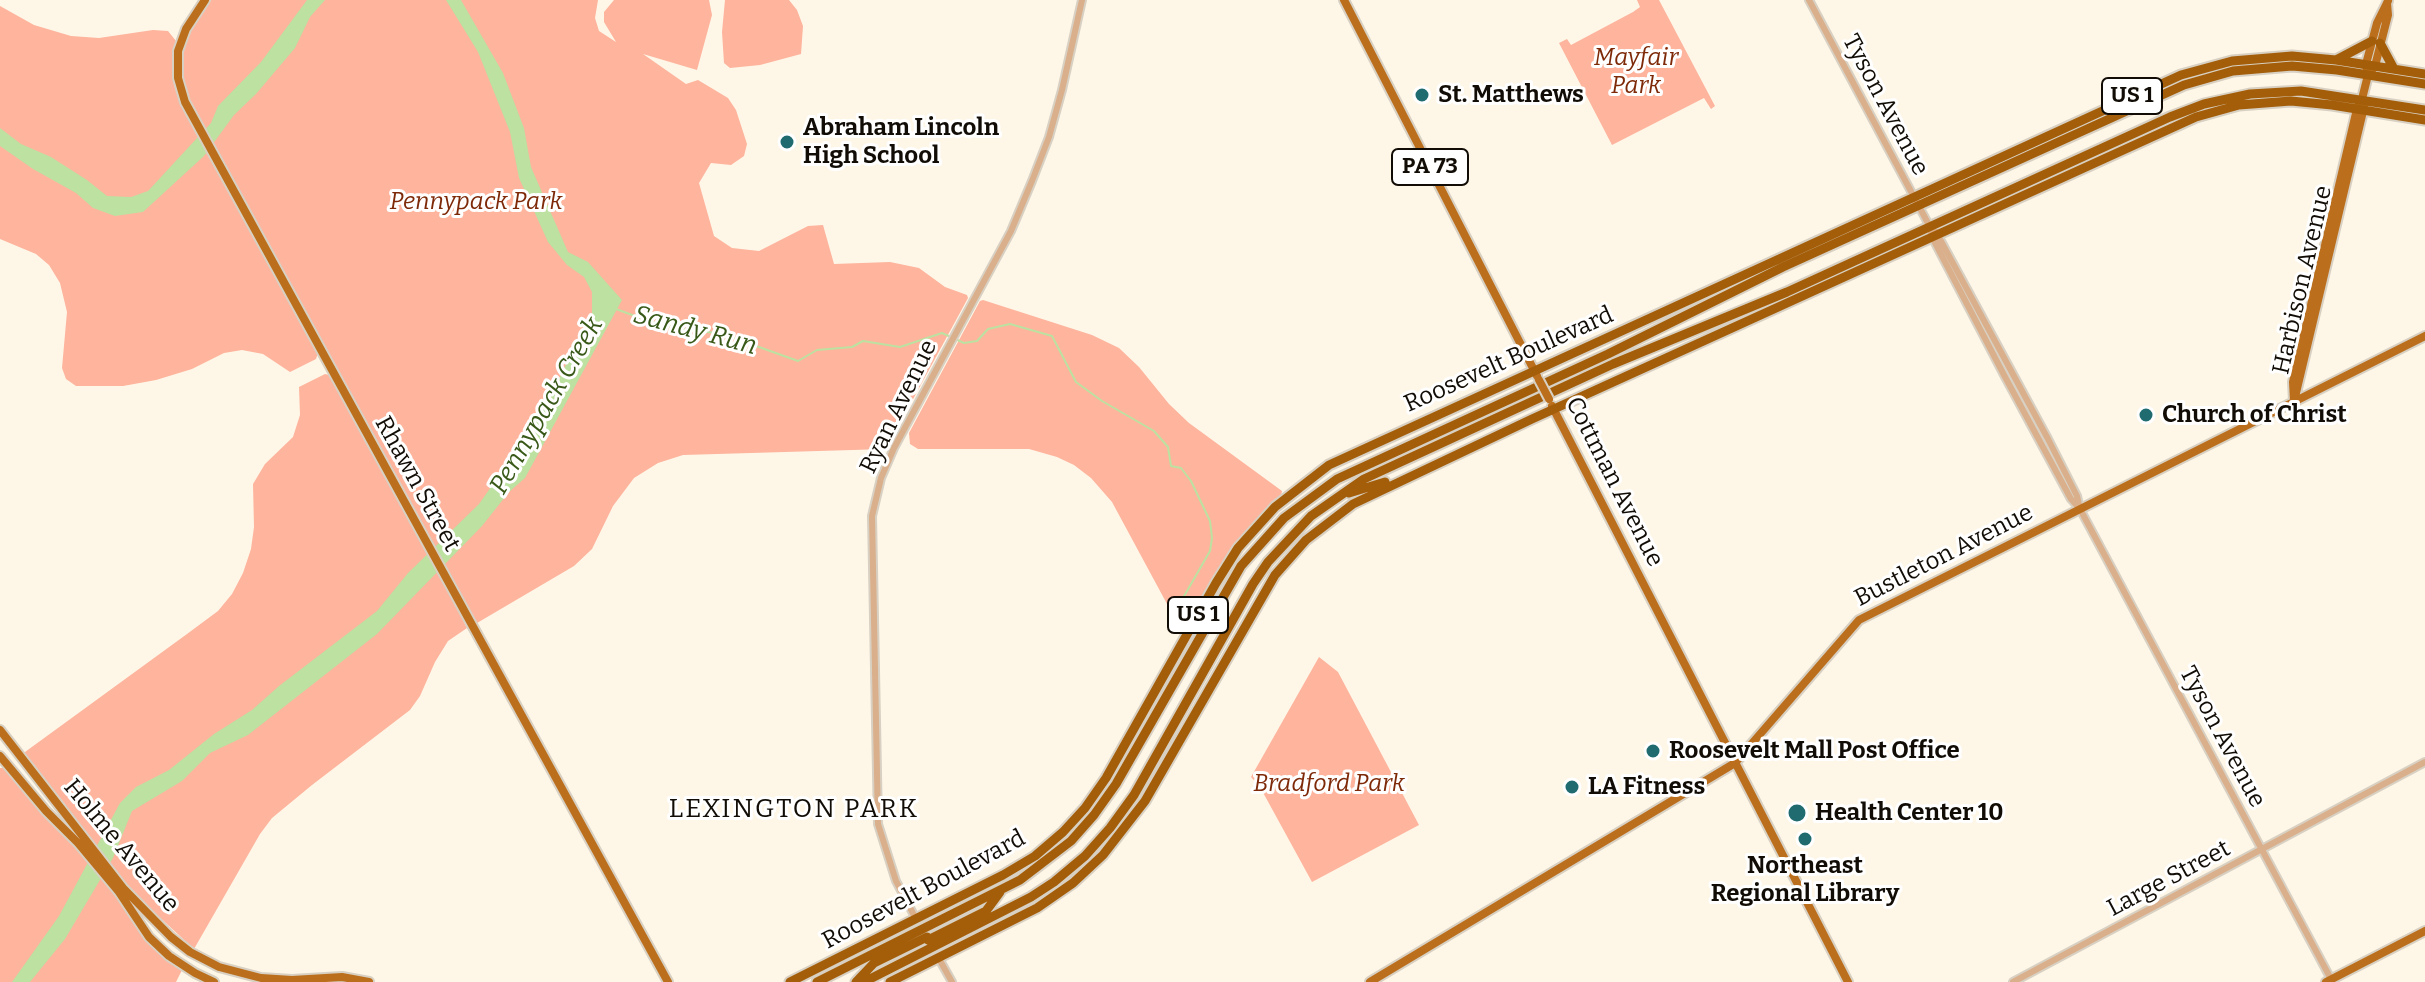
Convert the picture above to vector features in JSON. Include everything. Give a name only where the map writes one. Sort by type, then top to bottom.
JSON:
[{"type":"highway","points":[[2336,60],[2376,42],[2394,69]]},
{"type":"highway","name":"Roosevelt Boulevard","points":[[864,982],[927,938],[986,911],[1002,889],[1042,865],[1079,832],[1109,795],[1241,566],[1275,526],[1304,501],[1349,473],[1608,354],[1916,201],[2156,85],[2193,71],[2232,61],[2303,56],[2336,60],[2425,84]]},
{"type":"highway","name":"Roosevelt Boulevard","points":[[790,982],[1014,869],[1053,840],[1078,816],[1099,788],[1223,571],[1256,527],[1284,499],[1341,459],[1536,375],[1659,314],[2196,80],[2233,71],[2280,66],[2394,69],[2425,74]]},
{"type":"highway","name":"Roosevelt Boulevard","points":[[890,982],[1037,908],[1094,864],[1137,814],[1262,594],[1290,556],[1343,510],[1407,476],[1821,288],[2204,104],[2250,94],[2311,92],[2425,120]]},
{"type":"highway","name":"Roosevelt Boulevard","points":[[2361,106],[2425,110]]},
{"type":"highway","name":"Roosevelt Boulevard","points":[[817,982],[1042,890],[1075,865],[1102,838],[1134,795],[1253,584],[1275,552],[1301,524],[1331,500],[1375,473],[1589,375],[1877,251],[1933,233]]},
{"type":"highway","points":[[1821,288],[1877,251]]},
{"type":"highway","points":[[1659,314],[1717,300]]},
{"type":"highway","points":[[1331,500],[1407,476]]},
{"type":"highway","points":[[1203,698],[1220,642]]},
{"type":"highway","points":[[1135,750],[1147,706]]},
{"type":"highway","points":[[856,982],[874,963],[927,938]]},
{"type":"main road","name":"Rhawn Street","points":[[205,0],[186,29],[178,51],[178,78],[189,109],[668,982]]},
{"type":"main road","name":"Cottman Avenue","points":[[1344,0],[1848,982]]},
{"type":"main road","name":"Harbison Avenue","points":[[2294,401],[2376,42],[2380,12],[2388,2]]},
{"type":"main road","name":"Bustleton Avenue","points":[[1370,982],[1735,763],[1859,620],[2425,336]]},
{"type":"main road","name":"Holme Avenue","points":[[0,730],[80,840],[121,890],[190,952],[219,967],[261,978],[342,977],[369,982]]},
{"type":"main road","name":"Holme Avenue","points":[[0,756],[46,811],[80,840]]},
{"type":"main road","name":"Holme Avenue","points":[[121,890],[136,920],[159,946],[195,973],[214,982]]},
{"type":"main road","points":[[2329,981],[2425,931]]},
{"type":"street","name":"Ryan Avenue","points":[[952,982],[896,881],[878,824],[872,516],[887,463],[1011,231],[1049,137],[1072,53],[1082,0]]},
{"type":"street","name":"Tyson Avenue","points":[[1809,0],[2329,981]]},
{"type":"street","name":"Large Street","points":[[2013,982],[2425,762]]},
{"type":"green space","name":"Pennypack Park","points":[[211,0],[598,0],[595,18],[599,31],[616,42],[604,22],[604,12],[614,0],[709,0],[712,15],[697,70],[643,54],[686,84],[698,80],[728,98],[736,110],[747,144],[744,156],[731,165],[711,163],[699,183],[714,236],[732,248],[759,251],[808,226],[823,225],[834,264],[890,262],[919,268],[945,287],[968,298],[886,449],[683,455],[658,463],[634,478],[613,506],[592,549],[574,566],[477,623],[450,580],[444,584],[467,628],[448,641],[410,710],[272,818],[194,949],[130,890],[118,897],[139,932],[182,970],[176,982],[0,982],[0,768],[4,768],[41,813],[67,836],[80,832],[65,804],[25,752],[218,611],[232,594],[251,549],[253,484],[265,464],[293,437],[300,415],[299,387],[325,374],[329,375],[411,522],[418,518],[232,180],[225,184],[318,353],[316,359],[290,372],[263,354],[242,350],[224,353],[192,369],[156,380],[123,386],[76,386],[66,379],[62,368],[67,312],[60,283],[49,265],[36,254],[0,239],[0,6],[34,25],[71,36],[99,38],[153,30],[168,31],[176,41],[174,85],[180,103],[187,98],[181,70],[183,51],[192,29]]},
{"type":"green space","points":[[725,0],[789,0],[803,26],[801,54],[760,65],[730,68],[724,63],[722,32]]},
{"type":"green space","name":"Mayfair Park","points":[[1637,0],[1659,0],[1715,106],[1711,109],[1704,98],[1612,145],[1559,43],[1567,39],[1571,45],[1633,12],[1640,7]]},
{"type":"green space","points":[[983,300],[1092,335],[1119,348],[1189,423],[1282,491],[1281,496],[1247,531],[1192,617],[1178,618],[1173,615],[1112,502],[1091,478],[1074,465],[1029,449],[918,449],[910,444],[909,433]]},
{"type":"green space","name":"Bradford Park","points":[[1319,657],[1338,672],[1419,825],[1312,882],[1260,787],[1251,777]]},
{"type":"water","points":[[307,0],[325,0],[310,17],[295,48],[234,115],[204,156],[143,212],[115,216],[93,208],[76,193],[0,146],[0,128],[21,144],[51,157],[107,196],[131,197],[148,191],[211,123],[218,106],[261,62]]},
{"type":"water","name":"Pennypack Creek","points":[[446,0],[461,0],[503,73],[524,128],[531,167],[568,252],[588,262],[622,300],[525,478],[377,634],[248,735],[210,753],[182,781],[132,811],[113,858],[65,939],[30,982],[12,982],[59,916],[120,803],[136,787],[169,770],[214,734],[252,710],[377,611],[408,573],[479,504],[524,440],[549,400],[569,358],[592,326],[592,292],[584,277],[567,265],[548,242],[519,178],[510,132],[478,52]]},
{"type":"waterway","name":"Sandy Run","points":[[616,309],[651,322],[692,331],[720,333],[798,361],[817,350],[852,347],[863,341],[900,347],[942,333],[964,343],[977,341],[988,329],[1010,324],[1052,336],[1076,382],[1154,431],[1168,447],[1171,466],[1181,468],[1191,481],[1210,521],[1212,538],[1210,551],[1183,598]]},
{"type":"place","name":"St. Matthews","points":[[1422,95]]},
{"type":"place","name":"Abraham Lincoln High School","points":[[787,142]]},
{"type":"place","name":"Church of Christ","points":[[2146,415]]},
{"type":"place","name":"Roosevelt Mall Post Office","points":[[1653,751]]},
{"type":"place","name":"LA Fitness","points":[[1572,787]]},
{"type":"place","name":"Health Center 10","points":[[1797,813]]},
{"type":"place","name":"Northeast Regional Library","points":[[1805,839]]},
{"type":"district","name":"LEXINGTON PARK","points":[[794,810]]}]
